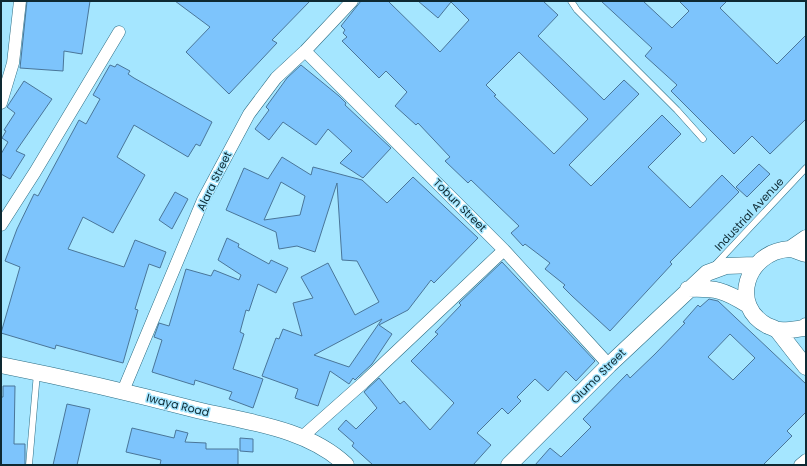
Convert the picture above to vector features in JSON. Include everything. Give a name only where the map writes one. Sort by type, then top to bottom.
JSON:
[{"type":"street","points":[[1,103],[13,63],[20,1]]},
{"type":"street","name":"Alara Street","points":[[123,391],[204,200],[249,114],[272,84],[352,1]]},
{"type":"street","points":[[1,225],[35,172],[119,32]]},
{"type":"street","name":"Tobun Street","points":[[305,51],[504,250],[609,365]]},
{"type":"street","points":[[748,305],[746,284],[754,265],[770,253],[790,249],[806,238]]},
{"type":"street","points":[[790,249],[806,254]]},
{"type":"street","points":[[302,437],[363,383],[504,250]]},
{"type":"street","name":"Olumo Street","points":[[509,465],[609,365],[688,289],[707,273],[726,266],[754,265]]},
{"type":"street","points":[[688,289],[712,288],[730,294],[748,305],[760,321],[778,330],[806,366]]},
{"type":"street","points":[[778,330],[804,328],[806,326]]},
{"type":"street","name":"Iwaya Road","points":[[1,365],[123,391],[262,425],[302,437],[319,445],[346,465]]},
{"type":"street","points":[[800,465],[806,460]]},
{"type":"lane","points":[[571,1],[577,10],[677,110],[703,139]]},
{"type":"lane","name":"Industrial Avenue","points":[[707,273],[806,168]]},
{"type":"lane","points":[[28,465],[37,372]]},
{"type":"building","points":[[27,1],[90,1],[82,54],[64,51],[63,71],[20,68]]},
{"type":"building","points":[[175,1],[310,1],[272,40],[277,43],[229,94],[186,52],[210,27]]},
{"type":"building","points":[[361,1],[388,1],[440,52],[469,20],[451,2],[438,18],[418,1],[543,1],[558,15],[538,36],[604,100],[624,80],[639,94],[569,165],[591,186],[662,115],[681,134],[648,167],[690,208],[722,175],[739,192],[670,262],[672,264],[610,331],[563,287],[565,285],[545,269],[550,263],[525,244],[523,246],[511,233],[519,226],[471,180],[468,183],[445,161],[450,157],[418,123],[416,125],[395,106],[407,92],[386,71],[379,78],[342,41],[347,37],[343,33],[345,30],[341,26]],"holes":[[[519,52],[588,119],[554,154],[494,96],[496,95],[486,85]]]},
{"type":"building","points":[[601,1],[643,1],[672,28],[689,11],[679,1],[727,1],[720,8],[777,64],[806,35],[806,119],[770,154],[752,136],[734,154],[671,91],[677,85],[645,56],[652,48]]},
{"type":"building","points":[[117,64],[130,71],[128,74],[134,78],[212,122],[200,146],[196,144],[188,157],[134,125],[117,157],[145,175],[113,233],[83,217],[68,249],[124,267],[135,240],[166,252],[160,268],[149,264],[135,309],[138,310],[123,363],[56,345],[55,349],[1,333],[20,267],[5,261],[17,229],[34,194],[38,196],[79,120],[86,124],[100,99],[93,95],[110,65],[115,67]]},
{"type":"building","points":[[301,65],[339,96],[346,103],[345,105],[391,148],[363,178],[340,163],[352,151],[328,129],[316,145],[283,122],[269,140],[255,129],[269,110],[266,107],[287,78]]},
{"type":"building","points":[[24,81],[52,99],[16,151],[25,155],[10,179],[1,174],[1,154],[8,142],[2,138],[6,131],[4,130],[15,113],[7,107]]},
{"type":"building","points":[[282,157],[311,175],[313,167],[362,180],[387,203],[413,177],[478,238],[434,283],[431,280],[408,310],[379,325],[392,334],[372,364],[355,380],[353,378],[349,384],[330,371],[318,406],[295,398],[298,389],[262,376],[276,338],[279,339],[283,329],[302,336],[293,303],[313,298],[301,277],[328,263],[355,315],[379,302],[357,261],[342,260],[337,183],[315,252],[297,246],[279,249],[276,232],[226,210],[244,168],[268,179]],"holes":[[[281,182],[305,196],[300,215],[264,220]],[[382,319],[349,367],[314,355]]]},
{"type":"building","points":[[759,164],[770,174],[747,197],[736,187]]},
{"type":"building","points":[[175,192],[188,199],[172,229],[159,220]]},
{"type":"building","points":[[227,238],[239,244],[238,247],[269,264],[271,260],[288,268],[276,293],[258,284],[249,311],[246,310],[240,332],[244,334],[233,369],[263,379],[253,408],[229,399],[232,392],[195,380],[194,385],[152,372],[162,340],[154,337],[159,323],[169,326],[186,269],[211,276],[214,270],[239,280],[241,275],[218,260]]},
{"type":"building","points":[[502,262],[595,361],[576,381],[566,371],[548,391],[535,379],[517,397],[521,401],[508,414],[502,408],[477,433],[491,445],[473,465],[373,465],[352,446],[354,443],[338,429],[346,420],[356,429],[377,408],[364,392],[379,378],[400,404],[404,401],[430,430],[454,403],[411,361],[438,334],[435,332],[461,305],[459,303]]},
{"type":"building","points":[[709,299],[718,301],[806,384],[806,412],[787,431],[792,436],[763,465],[535,465],[550,448],[561,457],[591,427],[583,419],[627,374],[630,378],[685,323],[683,322],[698,305],[700,307]],"holes":[[[730,334],[755,358],[733,380],[708,357]]]},
{"type":"building","points":[[3,386],[15,386],[14,444],[25,444],[25,465],[1,465],[1,397],[3,397]]},
{"type":"building","points":[[67,404],[90,409],[77,465],[53,465]]},
{"type":"building","points":[[132,428],[174,438],[176,430],[188,433],[185,442],[206,443],[206,449],[238,449],[238,465],[160,465],[161,460],[126,452]]},
{"type":"building","points":[[240,438],[253,439],[253,452],[240,451]]}]
